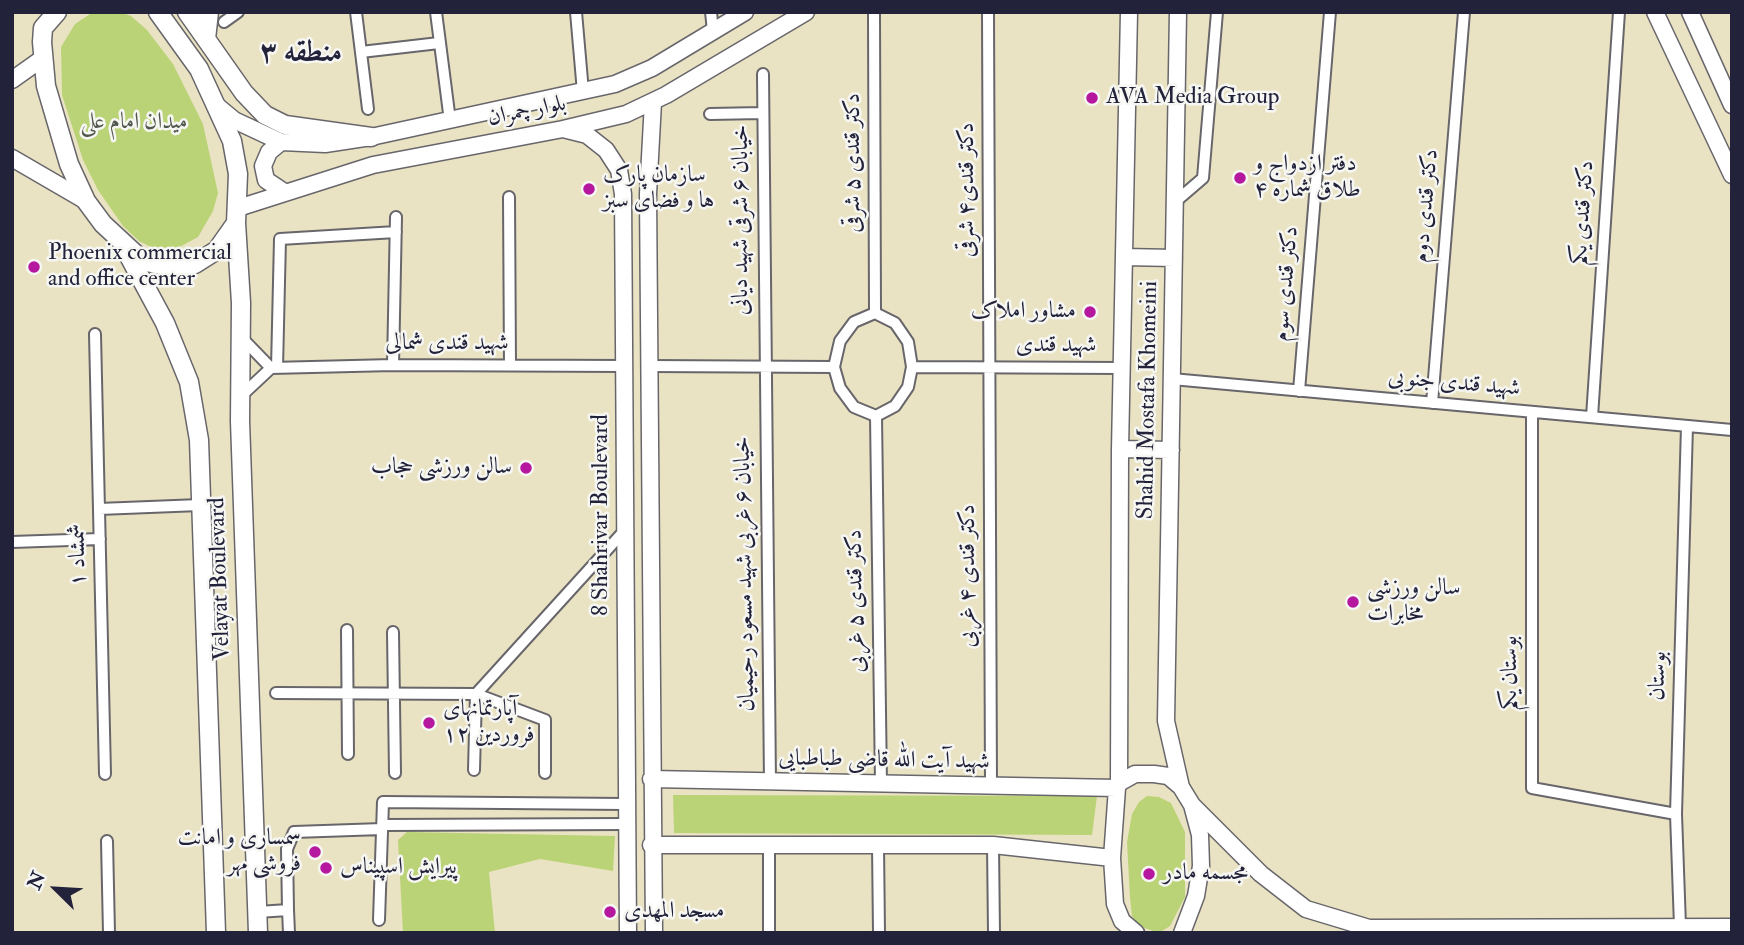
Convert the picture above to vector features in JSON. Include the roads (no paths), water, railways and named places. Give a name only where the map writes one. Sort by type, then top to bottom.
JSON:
[{"type":"main road","points":[[57,12],[41,20],[46,86],[57,129],[86,201],[123,245],[143,261],[169,267],[194,264],[217,250],[237,215]]},
{"type":"main road","name":"Velayat Boulevard","points":[[158,12],[199,69],[232,141],[236,163],[240,397],[258,933]]},
{"type":"main road","points":[[187,12],[244,93],[265,115],[285,125],[371,137]]},
{"type":"main road","name":"بلوار چمران","points":[[216,105],[234,120],[281,142],[325,144],[371,137],[615,84],[652,68],[745,12]]},
{"type":"main road","name":"بلوار چمران","points":[[237,215],[284,192],[373,165],[563,130],[625,114],[653,102],[806,12]]},
{"type":"main road","name":"Shahid Mostafa Khomeini","points":[[1122,927],[1115,904],[1112,858],[1118,785],[1120,449],[1129,12]]},
{"type":"main road","name":"Shahid Mostafa Khomeini","points":[[1178,12],[1166,721],[1181,787],[1192,805]]},
{"type":"main road","points":[[1656,12],[1732,175]]},
{"type":"main road","points":[[1691,14],[1732,104]]},
{"type":"main road","points":[[206,39],[216,17]]},
{"type":"main road","points":[[12,80],[43,58]]},
{"type":"main road","name":"8 Shahrivar Boulevard","points":[[653,102],[649,137],[649,366],[651,779],[658,845],[654,933]]},
{"type":"main road","name":"8 Shahrivar Boulevard","points":[[563,130],[587,135],[606,150],[619,170],[623,194],[628,933]]},
{"type":"main road","points":[[281,142],[269,152],[263,166],[266,180],[284,192]]},
{"type":"main road","points":[[12,158],[86,201]]},
{"type":"main road","name":"Velayat Boulevard","points":[[123,245],[165,323],[189,382],[199,440],[216,933]]},
{"type":"main road","points":[[1124,257],[1174,258]]},
{"type":"main road","points":[[624,284],[649,284]]},
{"type":"main road","points":[[1120,449],[1171,450]]},
{"type":"main road","points":[[625,621],[650,620]]},
{"type":"main road","name":"شهید آیت الله قاضی طباطبایی","points":[[651,779],[881,785],[1118,785],[1136,775],[1154,774],[1168,776],[1181,787]]},
{"type":"main road","points":[[1192,805],[1261,874],[1306,909],[1369,928],[1732,926]]},
{"type":"main road","points":[[1182,933],[1191,915],[1201,866],[1200,835],[1192,805]]},
{"type":"main road","points":[[658,845],[993,845],[1112,858]]},
{"type":"main road","points":[[1122,927],[1136,933]]},
{"type":"street","points":[[216,17],[238,12]]},
{"type":"street","points":[[356,12],[368,109]]},
{"type":"street","points":[[436,12],[450,121]]},
{"type":"street","points":[[576,12],[583,92]]},
{"type":"street","points":[[711,12],[713,32]]},
{"type":"street","name":"دکتر قندی۴ شرقی","points":[[988,12],[990,367]]},
{"type":"street","points":[[1175,202],[1203,178],[1217,12]]},
{"type":"street","name":"دکتر قندی سوم","points":[[1299,391],[1330,12]]},
{"type":"street","name":"دکتر قندی دوم","points":[[1432,403],[1464,12]]},
{"type":"street","name":"دکتر قندی یکم","points":[[1591,418],[1619,12]]},
{"type":"street","name":"دکتر قندی ۵ شرقی","points":[[873,13],[875,313]]},
{"type":"street","points":[[360,52],[439,43]]},
{"type":"street","name":"خیابان ۶ شرقی شهید دیانی","points":[[763,74],[764,366]]},
{"type":"street","points":[[710,114],[762,113]]},
{"type":"street","points":[[509,197],[510,365]]},
{"type":"street","points":[[393,365],[396,217]]},
{"type":"street","points":[[240,397],[274,368],[280,239],[396,232]]},
{"type":"street","points":[[875,313],[895,323],[908,342],[912,367],[908,387],[895,406],[876,415],[854,407],[840,388],[834,367],[840,341],[854,322],[875,313]]},
{"type":"street","name":"شمشاد ۱","points":[[95,334],[106,774]]},
{"type":"street","points":[[241,337],[274,368]]},
{"type":"street","name":"شهید قندی شمالی","points":[[274,368],[393,365],[624,366]]},
{"type":"street","points":[[649,366],[834,367]]},
{"type":"street","name":"خیابان ۶ غربی شهید مسعود رحیمیان","points":[[764,366],[770,782]]},
{"type":"street","name":"شهید قندی","points":[[912,367],[1122,368]]},
{"type":"street","name":"دکتر قندی ۴ غربی","points":[[990,367],[991,785]]},
{"type":"street","name":"شهید قندی جنوبی","points":[[1172,379],[1732,430]]},
{"type":"street","name":"بوستان یکم","points":[[1532,412],[1532,788],[1676,814]]},
{"type":"street","name":"دکتر قندی ۵ غربی","points":[[876,415],[881,785]]},
{"type":"street","name":"بوستان","points":[[1681,926],[1676,814],[1687,426]]},
{"type":"street","points":[[99,509],[200,505]]},
{"type":"street","points":[[474,769],[476,694],[625,530]]},
{"type":"street","points":[[12,541],[100,539]]},
{"type":"street","points":[[347,630],[348,754]]},
{"type":"street","points":[[393,632],[395,774]]},
{"type":"street","points":[[276,693],[476,694],[545,720],[545,772]]},
{"type":"street","points":[[658,845],[660,786],[668,780]]},
{"type":"street","points":[[379,920],[383,802],[626,804]]},
{"type":"street","points":[[289,933],[287,849],[294,832],[382,827],[626,824]]},
{"type":"street","points":[[107,841],[109,933]]},
{"type":"street","points":[[769,845],[769,933]]},
{"type":"street","points":[[878,845],[879,933]]},
{"type":"street","points":[[993,845],[994,933]]},
{"type":"street","points":[[258,912],[288,909]]},
{"type":"place","name":"AVA Media Group","points":[[1092,98]]},
{"type":"place","name":"دفتر ازدواج و طلاق شماره ۴","points":[[1240,178]]},
{"type":"place","name":"سازمان پارک ها و فضای سبز","points":[[589,189]]},
{"type":"place","name":"Phoenix commercial and office center","points":[[34,267]]},
{"type":"place","name":"مشاور املاک","points":[[1090,312]]},
{"type":"place","name":"سالن ورزشی حجاب","points":[[526,468]]},
{"type":"place","name":"سالن ورزشی مخابرات","points":[[1353,602]]},
{"type":"place","name":"آپارتمانهای ۱۲ فروردین","points":[[429,723]]},
{"type":"place","name":"سمساری و امانت فروشی مهر","points":[[315,852]]},
{"type":"place","name":"پیرایش اسپیناس","points":[[326,868]]},
{"type":"place","name":"مجسمه مادر","points":[[1149,874]]},
{"type":"place","name":"مسجد المهدی","points":[[610,912]]},
{"type":"district","name":"منطقه ۳","points":[[301,55]]},
{"type":"park label","name":"میدان امام علی","points":[[134,123]]}]
